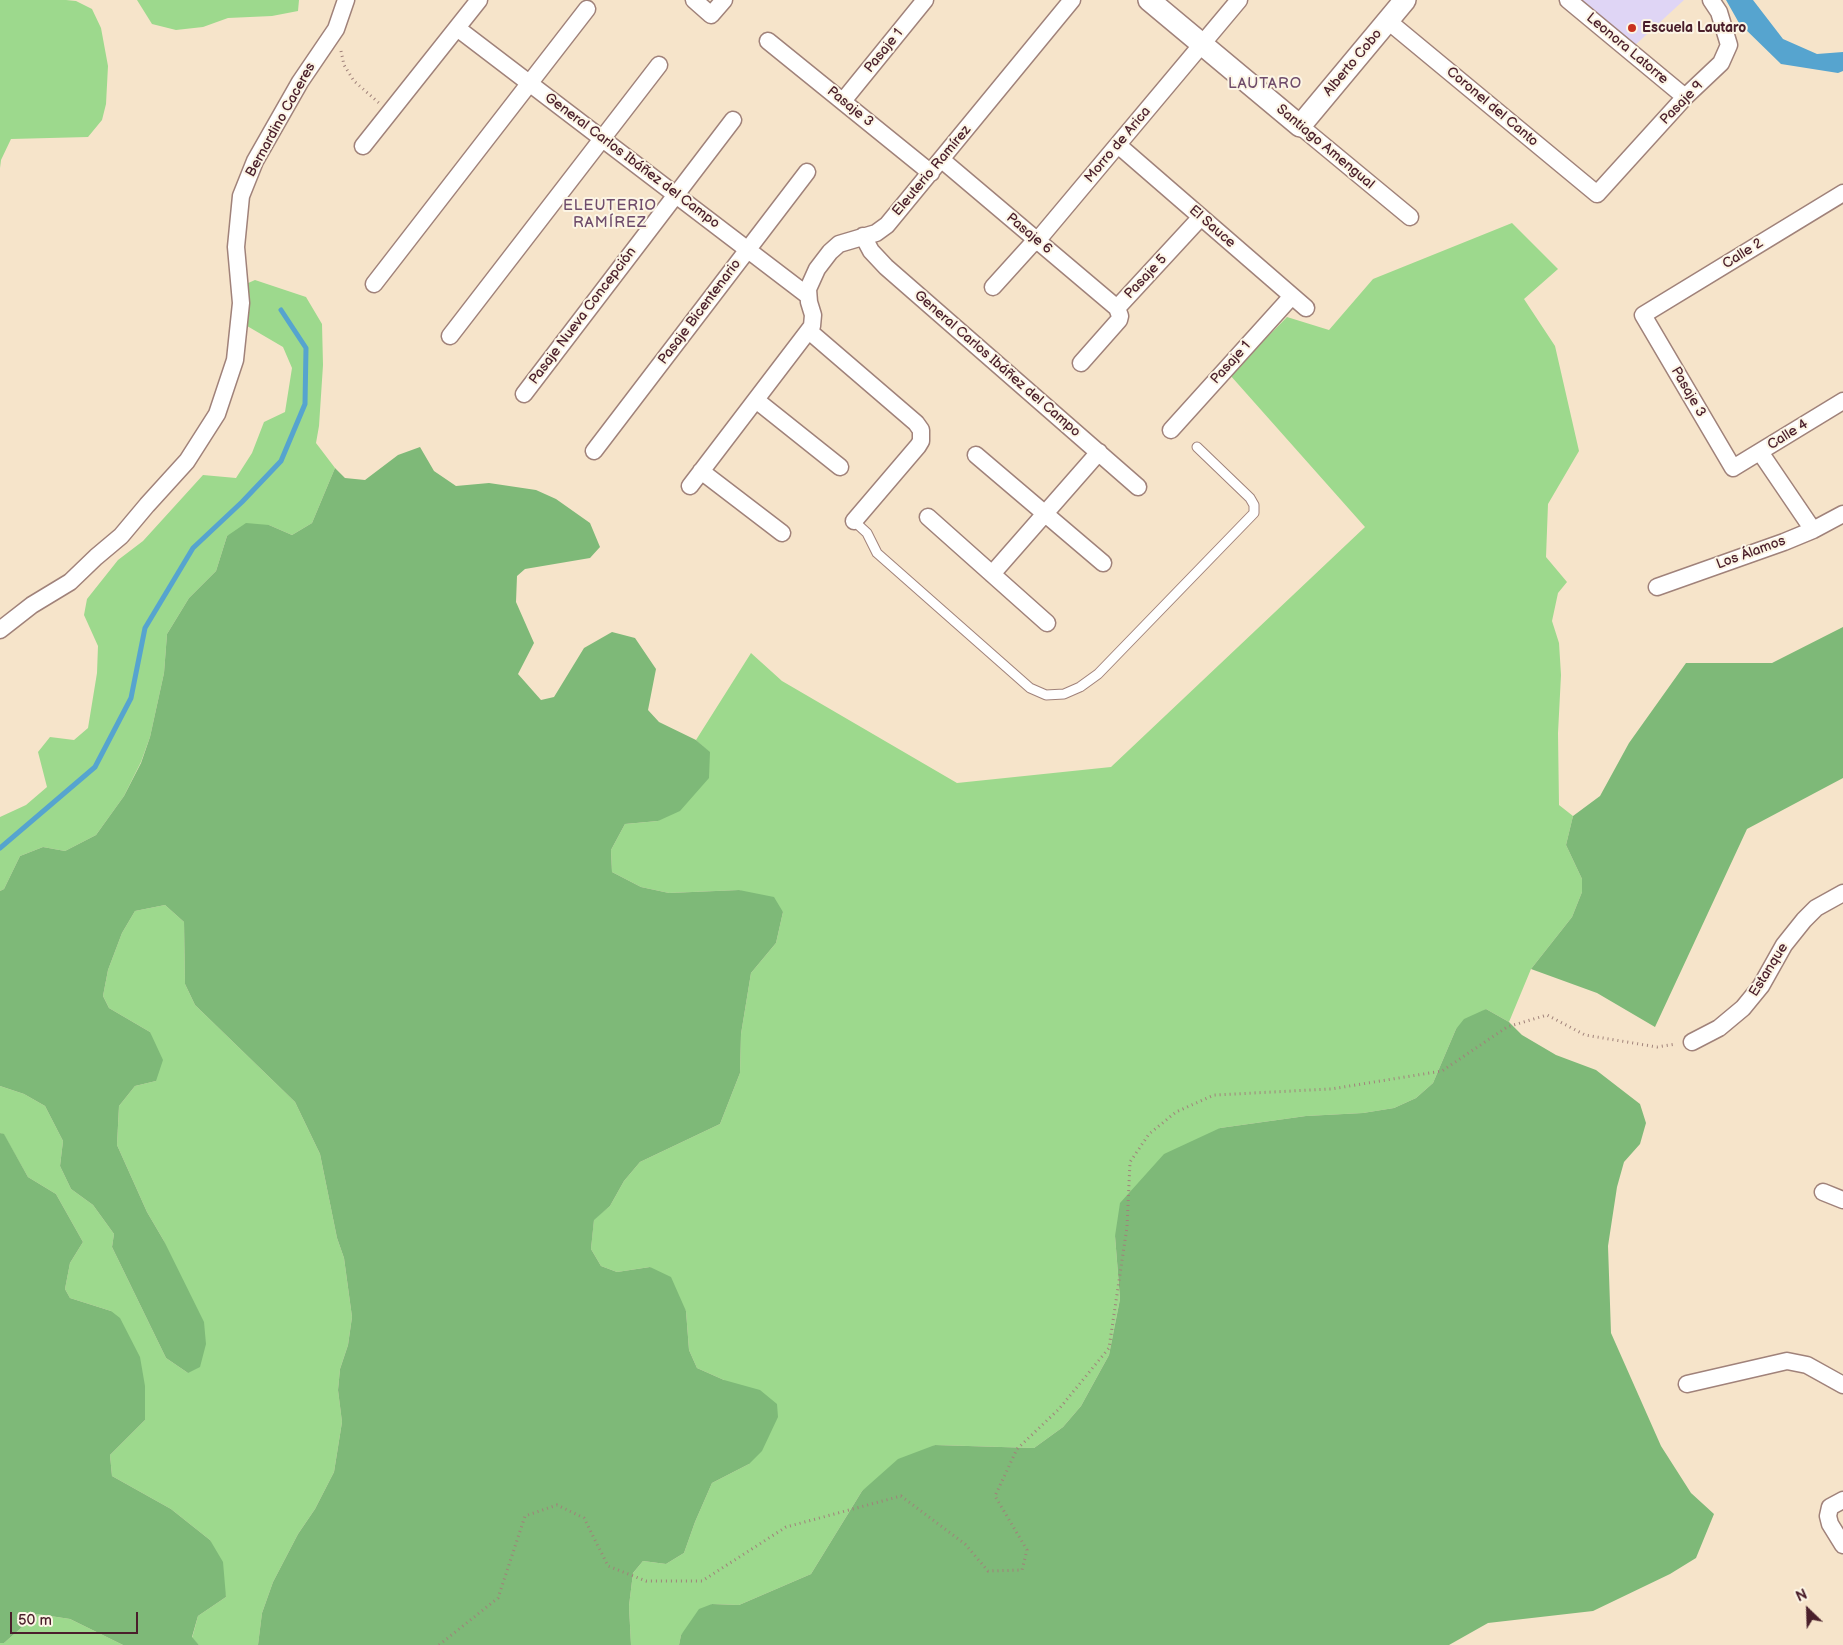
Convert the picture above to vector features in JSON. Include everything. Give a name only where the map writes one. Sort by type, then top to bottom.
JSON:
[{"type":"street","name":"Bernardino Caceres","points":[[0,630],[32,605],[70,582],[122,536],[187,461],[217,414],[235,360],[236,351],[241,303],[236,247],[241,196],[255,162],[300,82],[336,29],[346,0]]},
{"type":"street","points":[[363,146],[479,0]]},
{"type":"street","points":[[694,0],[712,14],[724,0]]},
{"type":"street","name":"Pasaje 1","points":[[843,102],[926,0]]},
{"type":"street","name":"Eleuterio Ramírez","points":[[807,295],[810,282],[830,252],[839,244],[876,233],[887,225],[1072,0]]},
{"type":"street","name":"Santiago Amengual","points":[[1149,0],[1410,217]]},
{"type":"street","name":"Morro de Arica","points":[[993,287],[1037,241],[1239,0]]},
{"type":"street","name":"Alberto Cobo","points":[[1300,126],[1405,0]]},
{"type":"street","name":"Leonora Latorre","points":[[1568,0],[1685,97]]},
{"type":"street","name":"Pasaje 9","points":[[1597,194],[1685,97],[1721,63],[1729,45],[1719,12],[1712,0]]},
{"type":"street","points":[[374,284],[587,9]]},
{"type":"street","name":"Coronel del Canto","points":[[1388,21],[1597,194]]},
{"type":"street","name":"General Carlos Ibáñez del Campo","points":[[457,28],[807,295]]},
{"type":"street","name":"Pasaje 3","points":[[768,41],[931,172]]},
{"type":"street","points":[[450,336],[659,65]]},
{"type":"street","name":"Pasaje Nueva Concepción","points":[[524,394],[733,120]]},
{"type":"street","name":"El Sauce","points":[[1118,145],[1306,308]]},
{"type":"street","name":"Pasaje 6","points":[[942,160],[1117,308]]},
{"type":"street","name":"Pasaje Bicentenario","points":[[594,451],[807,172]]},
{"type":"street","name":"Calle 2","points":[[1643,315],[1843,193]]},
{"type":"street","name":"Pasaje 5","points":[[1081,363],[1118,320],[1120,316],[1117,308],[1201,217]]},
{"type":"street","name":"General Carlos Ibáñez del Campo","points":[[863,236],[871,251],[886,267],[1138,486]]},
{"type":"street","points":[[690,486],[808,331],[814,321],[807,295]]},
{"type":"street","name":"Pasaje 1","points":[[1171,430],[1292,296]]},
{"type":"street","name":"Pasaje 3","points":[[1643,315],[1734,468]]},
{"type":"street","points":[[808,331],[916,423],[921,430],[921,441],[918,446],[854,521]]},
{"type":"street","points":[[756,400],[840,467]]},
{"type":"street","name":"Calle 4","points":[[1734,468],[1843,401]]},
{"type":"street","points":[[992,574],[1098,452]]},
{"type":"street","points":[[1760,452],[1813,530]]},
{"type":"street","points":[[976,455],[1103,563]]},
{"type":"street","points":[[701,470],[782,534]]},
{"type":"street","name":"Los Álamos","points":[[1657,587],[1813,530],[1843,514]]},
{"type":"street","points":[[928,517],[1047,623]]},
{"type":"street","name":"Estanque","points":[[1692,1042],[1719,1028],[1742,1008],[1761,986],[1784,945],[1804,920],[1816,908],[1843,893]]},
{"type":"street","points":[[1823,1192],[1843,1200]]},
{"type":"street","points":[[1687,1384],[1787,1361],[1795,1361],[1807,1365],[1843,1385]]},
{"type":"street","points":[[1843,1500],[1830,1507],[1828,1516],[1830,1524],[1843,1545]]},
{"type":"lane","points":[[854,521],[867,534],[876,553],[1030,688],[1046,695],[1064,694],[1080,688],[1098,674],[1252,516],[1254,505],[1250,498],[1197,447]]},
{"type":"path","points":[[336,29],[344,65],[354,81],[390,112]]},
{"type":"path","points":[[439,1645],[498,1598],[525,1516],[557,1505],[584,1518],[608,1566],[646,1581],[702,1581],[786,1527],[901,1496],[965,1544],[988,1571],[1022,1570],[1026,1550],[995,1496],[1016,1450],[1059,1409],[1109,1348],[1127,1227],[1130,1162],[1149,1134],[1176,1112],[1214,1095],[1330,1088],[1442,1071],[1507,1028],[1546,1015],[1585,1035],[1657,1047],[1692,1042]]},
{"type":"shaded area","name":"Escuela Lautaro","points":[[1577,0],[1684,0],[1633,47]]},
{"type":"green space","points":[[0,0],[66,0],[76,1],[92,9],[101,28],[108,66],[106,104],[102,120],[88,137],[11,139],[1,160],[0,168]]},
{"type":"green space","points":[[137,0],[299,0],[298,11],[272,16],[228,18],[203,27],[176,30],[152,24]]},
{"type":"green space","points":[[1512,223],[1558,269],[1524,299],[1555,346],[1579,451],[1548,504],[1546,557],[1567,582],[1558,593],[1552,621],[1559,643],[1561,675],[1558,733],[1559,805],[1573,816],[1566,845],[1582,879],[1582,892],[1572,917],[1531,969],[1509,1022],[1486,1009],[1456,1029],[1433,1083],[1416,1098],[1394,1108],[1363,1113],[1306,1116],[1220,1128],[1115,1236],[1120,1299],[1109,1355],[1081,1406],[1063,1427],[1034,1448],[935,1445],[862,1491],[811,1574],[739,1605],[712,1604],[681,1635],[679,1645],[631,1645],[629,1606],[633,1573],[643,1561],[666,1564],[684,1553],[712,1483],[749,1464],[724,1380],[697,1368],[689,1350],[686,1311],[650,1267],[617,1272],[601,1266],[591,1249],[594,1219],[610,1206],[624,1181],[640,1162],[720,1124],[740,1073],[741,1034],[751,973],[776,943],[783,912],[739,890],[669,893],[641,887],[612,872],[611,850],[625,824],[658,821],[709,752],[696,740],[751,653],[782,681],[957,783],[1111,767],[1365,527],[1230,375],[1287,317],[1329,330],[1373,279]]},
{"type":"green space","points":[[255,280],[306,297],[322,324],[323,365],[316,443],[335,468],[312,523],[292,535],[269,525],[227,536],[216,571],[189,598],[167,634],[164,673],[150,737],[141,762],[124,796],[96,835],[65,851],[43,847],[20,856],[4,889],[0,891],[0,817],[26,805],[47,787],[38,752],[50,737],[74,740],[88,728],[97,673],[98,646],[84,615],[87,599],[118,560],[143,541],[203,475],[236,478],[252,453],[264,422],[285,412],[292,368],[283,347],[242,323],[246,284]]},
{"type":"green space","points":[[420,447],[434,471],[456,486],[489,483],[536,490],[556,499],[590,523],[600,547],[590,558],[525,569],[517,576],[516,602],[534,643],[518,674],[541,700],[554,697],[584,648],[612,632],[635,638],[656,669],[648,710],[659,722],[696,740],[710,752],[709,778],[680,811],[658,821],[625,824],[611,850],[612,872],[641,887],[669,893],[739,890],[774,897],[783,912],[776,943],[751,973],[741,1034],[740,1073],[720,1124],[640,1162],[624,1181],[610,1206],[594,1220],[591,1249],[601,1266],[617,1272],[650,1267],[671,1277],[686,1311],[689,1350],[697,1368],[724,1380],[760,1390],[777,1404],[778,1417],[762,1451],[749,1464],[712,1483],[684,1553],[666,1564],[643,1561],[633,1573],[629,1606],[631,1645],[258,1645],[262,1613],[273,1582],[334,1472],[342,1422],[338,1390],[340,1369],[348,1345],[352,1317],[344,1258],[337,1238],[320,1154],[295,1102],[195,1005],[185,984],[184,922],[165,905],[135,911],[122,933],[108,970],[103,996],[109,1008],[150,1032],[163,1060],[156,1081],[135,1086],[119,1106],[117,1145],[147,1212],[164,1241],[204,1322],[206,1344],[200,1367],[188,1373],[166,1358],[112,1247],[114,1234],[93,1205],[71,1189],[60,1166],[63,1141],[45,1106],[24,1094],[0,1086],[0,891],[4,889],[20,856],[43,847],[65,851],[96,835],[124,796],[141,763],[150,737],[164,673],[167,634],[189,598],[216,571],[227,536],[246,523],[269,525],[292,535],[312,523],[335,468],[345,478],[365,480],[398,455]]},
{"type":"green space","points":[[1843,627],[1843,778],[1747,829],[1655,1027],[1597,993],[1531,969],[1572,917],[1582,892],[1582,879],[1566,845],[1573,816],[1600,796],[1629,743],[1686,663],[1772,663]]},
{"type":"green space","points":[[165,905],[184,922],[185,984],[195,1005],[295,1102],[320,1154],[337,1238],[344,1258],[352,1317],[348,1345],[340,1369],[338,1390],[342,1422],[334,1472],[273,1582],[262,1613],[258,1645],[199,1645],[192,1638],[198,1616],[226,1597],[210,1540],[171,1509],[112,1476],[110,1455],[145,1420],[111,1311],[70,1298],[65,1289],[70,1263],[83,1242],[56,1194],[28,1177],[4,1135],[0,1133],[0,1086],[24,1094],[45,1106],[63,1141],[60,1166],[71,1189],[93,1205],[114,1234],[112,1247],[166,1358],[188,1373],[164,1241],[147,1212],[117,1145],[119,1106],[135,1086],[156,1081],[150,1032],[109,1008],[103,996],[108,970],[122,933],[135,911]]},
{"type":"green space","points":[[1486,1009],[1509,1022],[1522,1035],[1556,1055],[1596,1070],[1640,1104],[1646,1123],[1640,1144],[1624,1162],[1617,1187],[1608,1246],[1611,1333],[1661,1446],[1691,1493],[1714,1514],[1696,1558],[1670,1574],[1593,1611],[1488,1623],[1449,1645],[679,1645],[681,1635],[699,1609],[712,1604],[739,1605],[811,1574],[862,1491],[898,1459],[935,1445],[1034,1448],[1063,1427],[1081,1406],[1109,1355],[1120,1299],[1115,1236],[1120,1203],[1164,1154],[1220,1128],[1306,1116],[1363,1113],[1394,1108],[1416,1098],[1433,1083],[1456,1029],[1464,1019]]},
{"type":"green space","points":[[0,1133],[4,1134],[28,1177],[56,1194],[83,1242],[70,1263],[65,1289],[70,1298],[111,1311],[120,1318],[140,1357],[145,1386],[145,1420],[110,1455],[112,1476],[171,1509],[210,1540],[223,1562],[226,1597],[198,1616],[192,1637],[199,1645],[123,1645],[70,1619],[37,1614],[4,1643],[0,1643]]},
{"type":"green space","points":[[37,1614],[70,1619],[123,1645],[0,1645],[0,1643],[4,1643]]},
{"type":"water","points":[[1726,0],[1753,0],[1783,39],[1817,54],[1843,52],[1843,71],[1838,73],[1781,64],[1739,23]]},
{"type":"waterway","points":[[0,848],[95,767],[131,698],[145,628],[193,548],[242,502],[281,461],[305,404],[306,348],[281,310]]},
{"type":"place","name":"Escuela Lautaro","points":[[1632,28]]},
{"type":"district","name":"LAUTARO","points":[[1265,84]]},
{"type":"district","name":"ELEUTERIO RAMÍREZ","points":[[610,214]]}]
